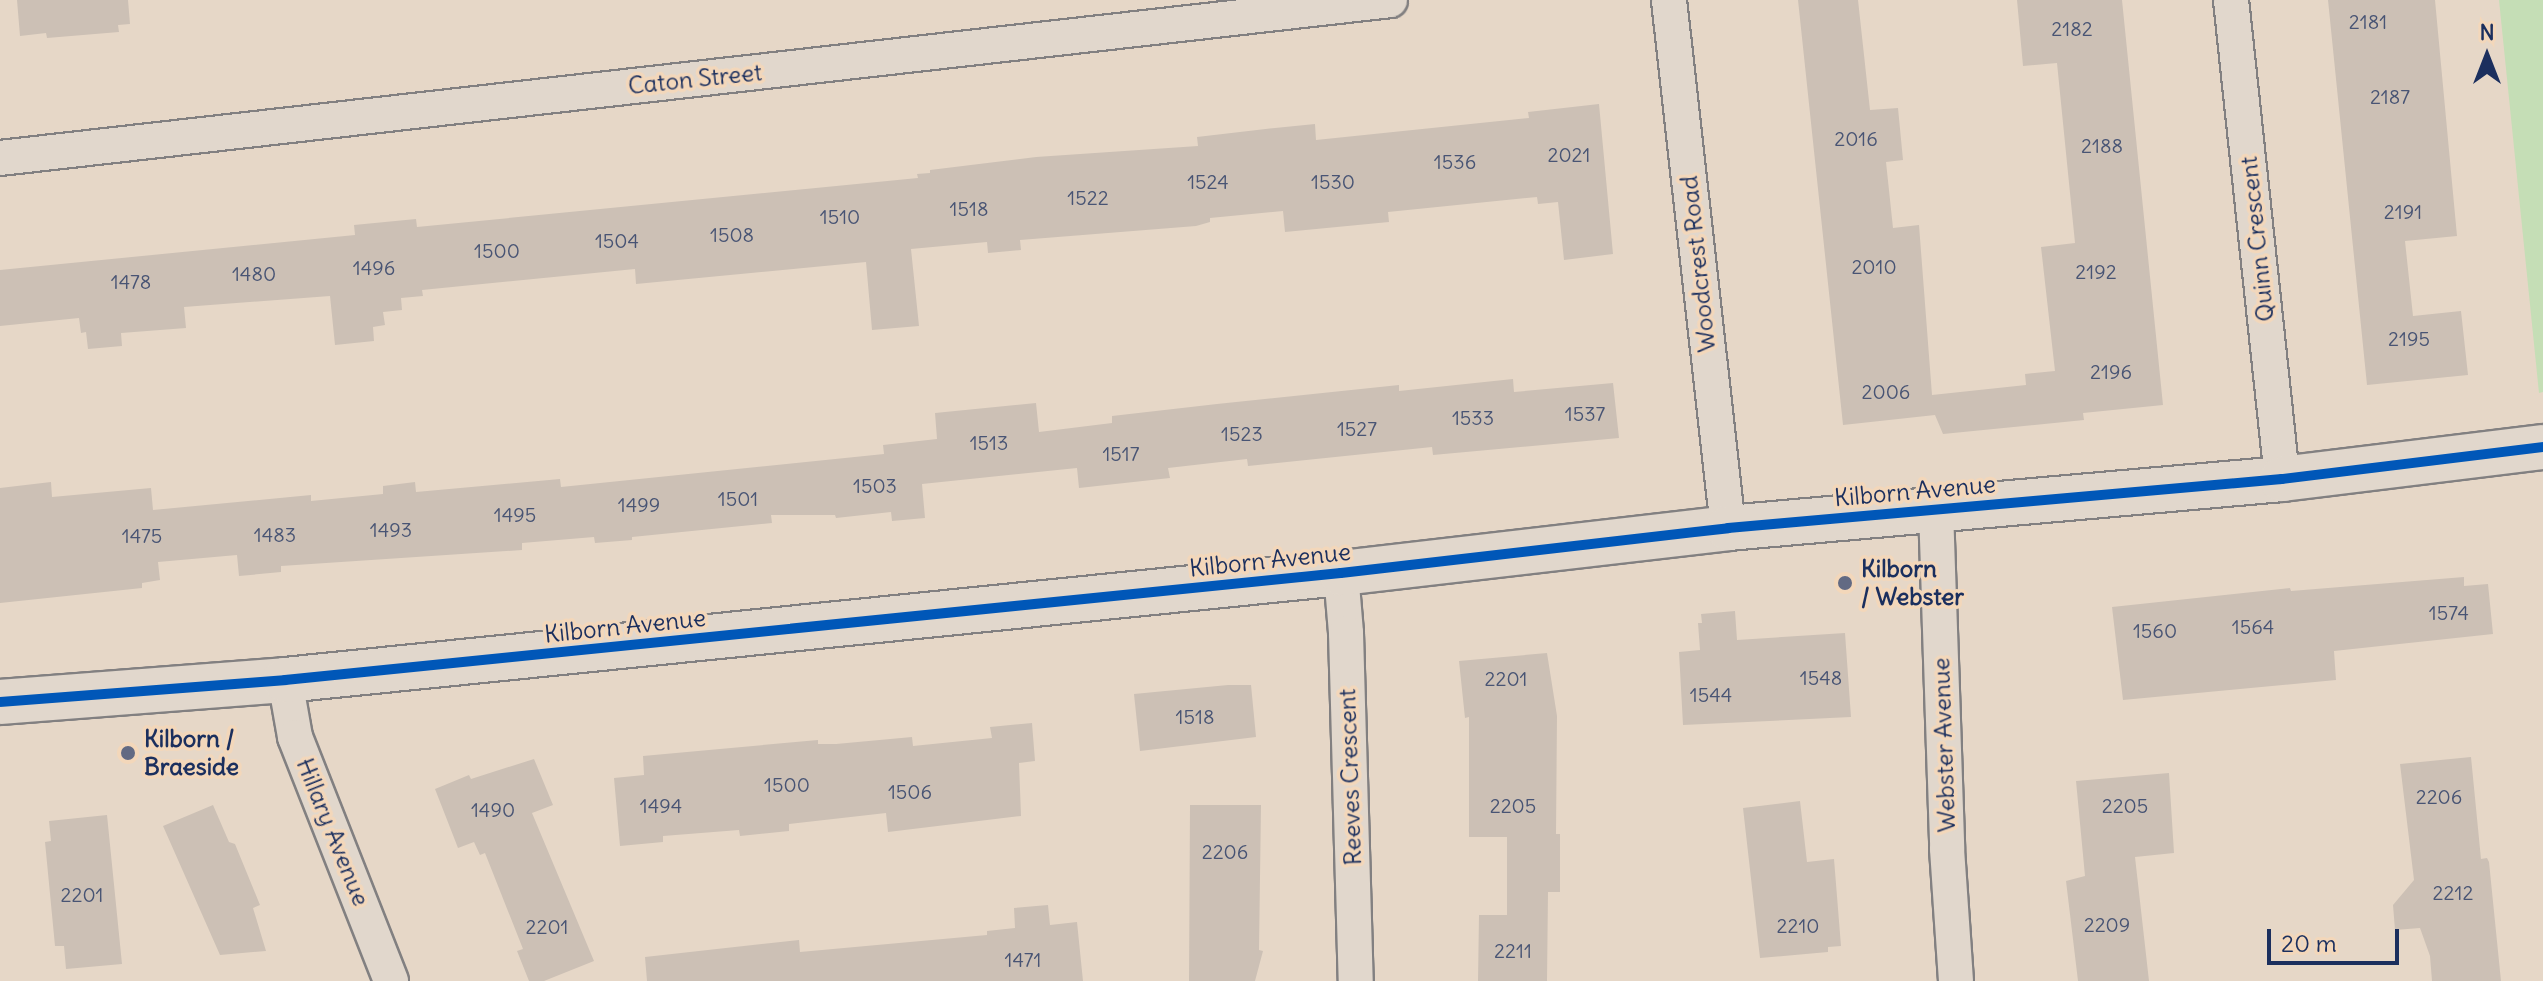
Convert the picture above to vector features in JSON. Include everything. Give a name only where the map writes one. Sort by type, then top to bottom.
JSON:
[{"type":"street","name":"Caton Street","points":[[0,158],[1390,0]]},
{"type":"street","name":"Woodcrest Road","points":[[1669,0],[1728,528]]},
{"type":"street","name":"Quinn Crescent","points":[[2231,0],[2282,479]]},
{"type":"street","name":"Kilborn Avenue","points":[[0,702],[285,680],[1341,573],[1728,528],[2282,479],[2543,448]]},
{"type":"street","name":"Webster Avenue","points":[[1936,509],[1947,849],[1956,981]]},
{"type":"street","name":"Reeves Crescent","points":[[1341,573],[1346,633],[1356,981]]},
{"type":"street","name":"Hillary Avenue","points":[[285,680],[295,737],[391,981]]},
{"type":"green space","points":[[2499,0],[2543,0],[2543,392],[2539,393]]},
{"type":"building","points":[[17,0],[128,0],[130,24],[118,25],[119,32],[47,38],[46,33],[20,36]]},
{"type":"building","points":[[1798,0],[1858,0],[1870,110],[1898,108],[1903,160],[1886,162],[1893,228],[1919,225],[1932,395],[2026,385],[2025,374],[2055,371],[2041,247],[2075,243],[2057,63],[2023,66],[2017,0],[2122,0],[2163,405],[2083,413],[2084,420],[1943,434],[1935,415],[1843,425]]},
{"type":"building","points":[[2328,0],[2435,0],[2457,236],[2405,241],[2413,316],[2461,311],[2468,375],[2367,385]]},
{"type":"building","points":[[1599,104],[1613,254],[1564,260],[1558,202],[1538,204],[1537,197],[1388,212],[1389,222],[1285,232],[1283,211],[1210,218],[1210,222],[1196,226],[1020,240],[1021,250],[988,253],[987,242],[911,249],[919,326],[872,330],[866,262],[636,284],[635,269],[422,290],[423,296],[401,298],[402,310],[383,312],[385,325],[373,327],[374,341],[335,345],[330,296],[184,307],[186,328],[121,333],[122,346],[88,349],[86,332],[81,333],[79,318],[0,326],[0,270],[355,235],[354,225],[416,219],[417,227],[918,178],[917,174],[930,173],[930,170],[1036,157],[1198,146],[1197,137],[1275,128],[1315,124],[1316,140],[1529,118],[1528,112]]},
{"type":"building","points":[[1513,379],[1514,392],[1613,383],[1619,438],[1433,455],[1432,447],[1248,466],[1247,459],[1168,468],[1170,478],[1079,488],[1077,468],[922,484],[925,518],[892,521],[891,512],[836,518],[835,515],[771,515],[772,523],[632,537],[632,540],[595,543],[594,537],[522,543],[522,550],[281,566],[281,572],[239,576],[237,555],[158,562],[160,580],[142,583],[142,588],[0,603],[0,488],[51,482],[52,497],[151,488],[153,510],[311,495],[311,501],[383,494],[383,486],[415,482],[416,492],[560,479],[561,487],[884,454],[883,445],[937,439],[935,413],[1036,403],[1039,432],[1112,423],[1112,416],[1217,404],[1399,385],[1399,391]]},
{"type":"building","points":[[2464,577],[2464,586],[2488,584],[2493,634],[2334,651],[2336,680],[2123,700],[2112,607],[2290,588],[2291,591]]},
{"type":"building","points":[[1735,611],[1737,640],[1845,633],[1851,717],[1683,725],[1679,652],[1700,650],[1698,623],[1702,623],[1701,614]]},
{"type":"building","points":[[1547,653],[1557,716],[1556,834],[1560,834],[1560,892],[1548,892],[1547,981],[1478,981],[1479,915],[1507,915],[1507,837],[1469,837],[1469,717],[1465,718],[1459,661]]},
{"type":"building","points":[[1251,685],[1256,737],[1140,751],[1134,694]]},
{"type":"building","points":[[1032,723],[1035,761],[1019,763],[1021,816],[888,832],[886,813],[789,824],[789,831],[740,836],[739,830],[663,836],[663,842],[620,846],[614,778],[644,775],[643,756],[818,740],[818,744],[836,744],[912,737],[913,746],[992,738],[990,727]]},
{"type":"building","points":[[2471,757],[2481,859],[2487,858],[2489,862],[2501,981],[2432,981],[2430,956],[2420,928],[2395,930],[2393,905],[2414,880],[2400,764]]},
{"type":"building","points":[[534,759],[553,805],[532,813],[594,961],[544,981],[529,981],[517,951],[523,949],[485,853],[480,855],[474,842],[458,848],[435,789],[469,775],[471,779]]},
{"type":"building","points":[[2169,773],[2174,853],[2135,857],[2149,981],[2078,981],[2066,881],[2085,876],[2076,781]]},
{"type":"building","points":[[1800,801],[1807,862],[1834,859],[1841,946],[1828,947],[1828,952],[1760,958],[1743,808]]},
{"type":"building","points":[[213,805],[229,842],[235,844],[260,905],[253,908],[266,951],[220,955],[163,826]]},
{"type":"building","points":[[1190,805],[1261,805],[1259,950],[1263,951],[1255,981],[1189,981]]},
{"type":"building","points":[[107,815],[122,964],[66,969],[64,946],[55,946],[45,842],[51,841],[49,821]]},
{"type":"building","points":[[1048,905],[1050,925],[1077,922],[1083,981],[647,981],[645,957],[799,940],[800,952],[987,935],[987,931],[1015,928],[1014,908]]},
{"type":"cycle path","points":[[0,702],[285,680],[1341,573],[1728,528],[2282,479],[2543,447]]},
{"type":"place","name":"Kilborn / Webster","points":[[1845,583]]},
{"type":"place","name":"Kilborn / Braeside","points":[[128,753]]}]
